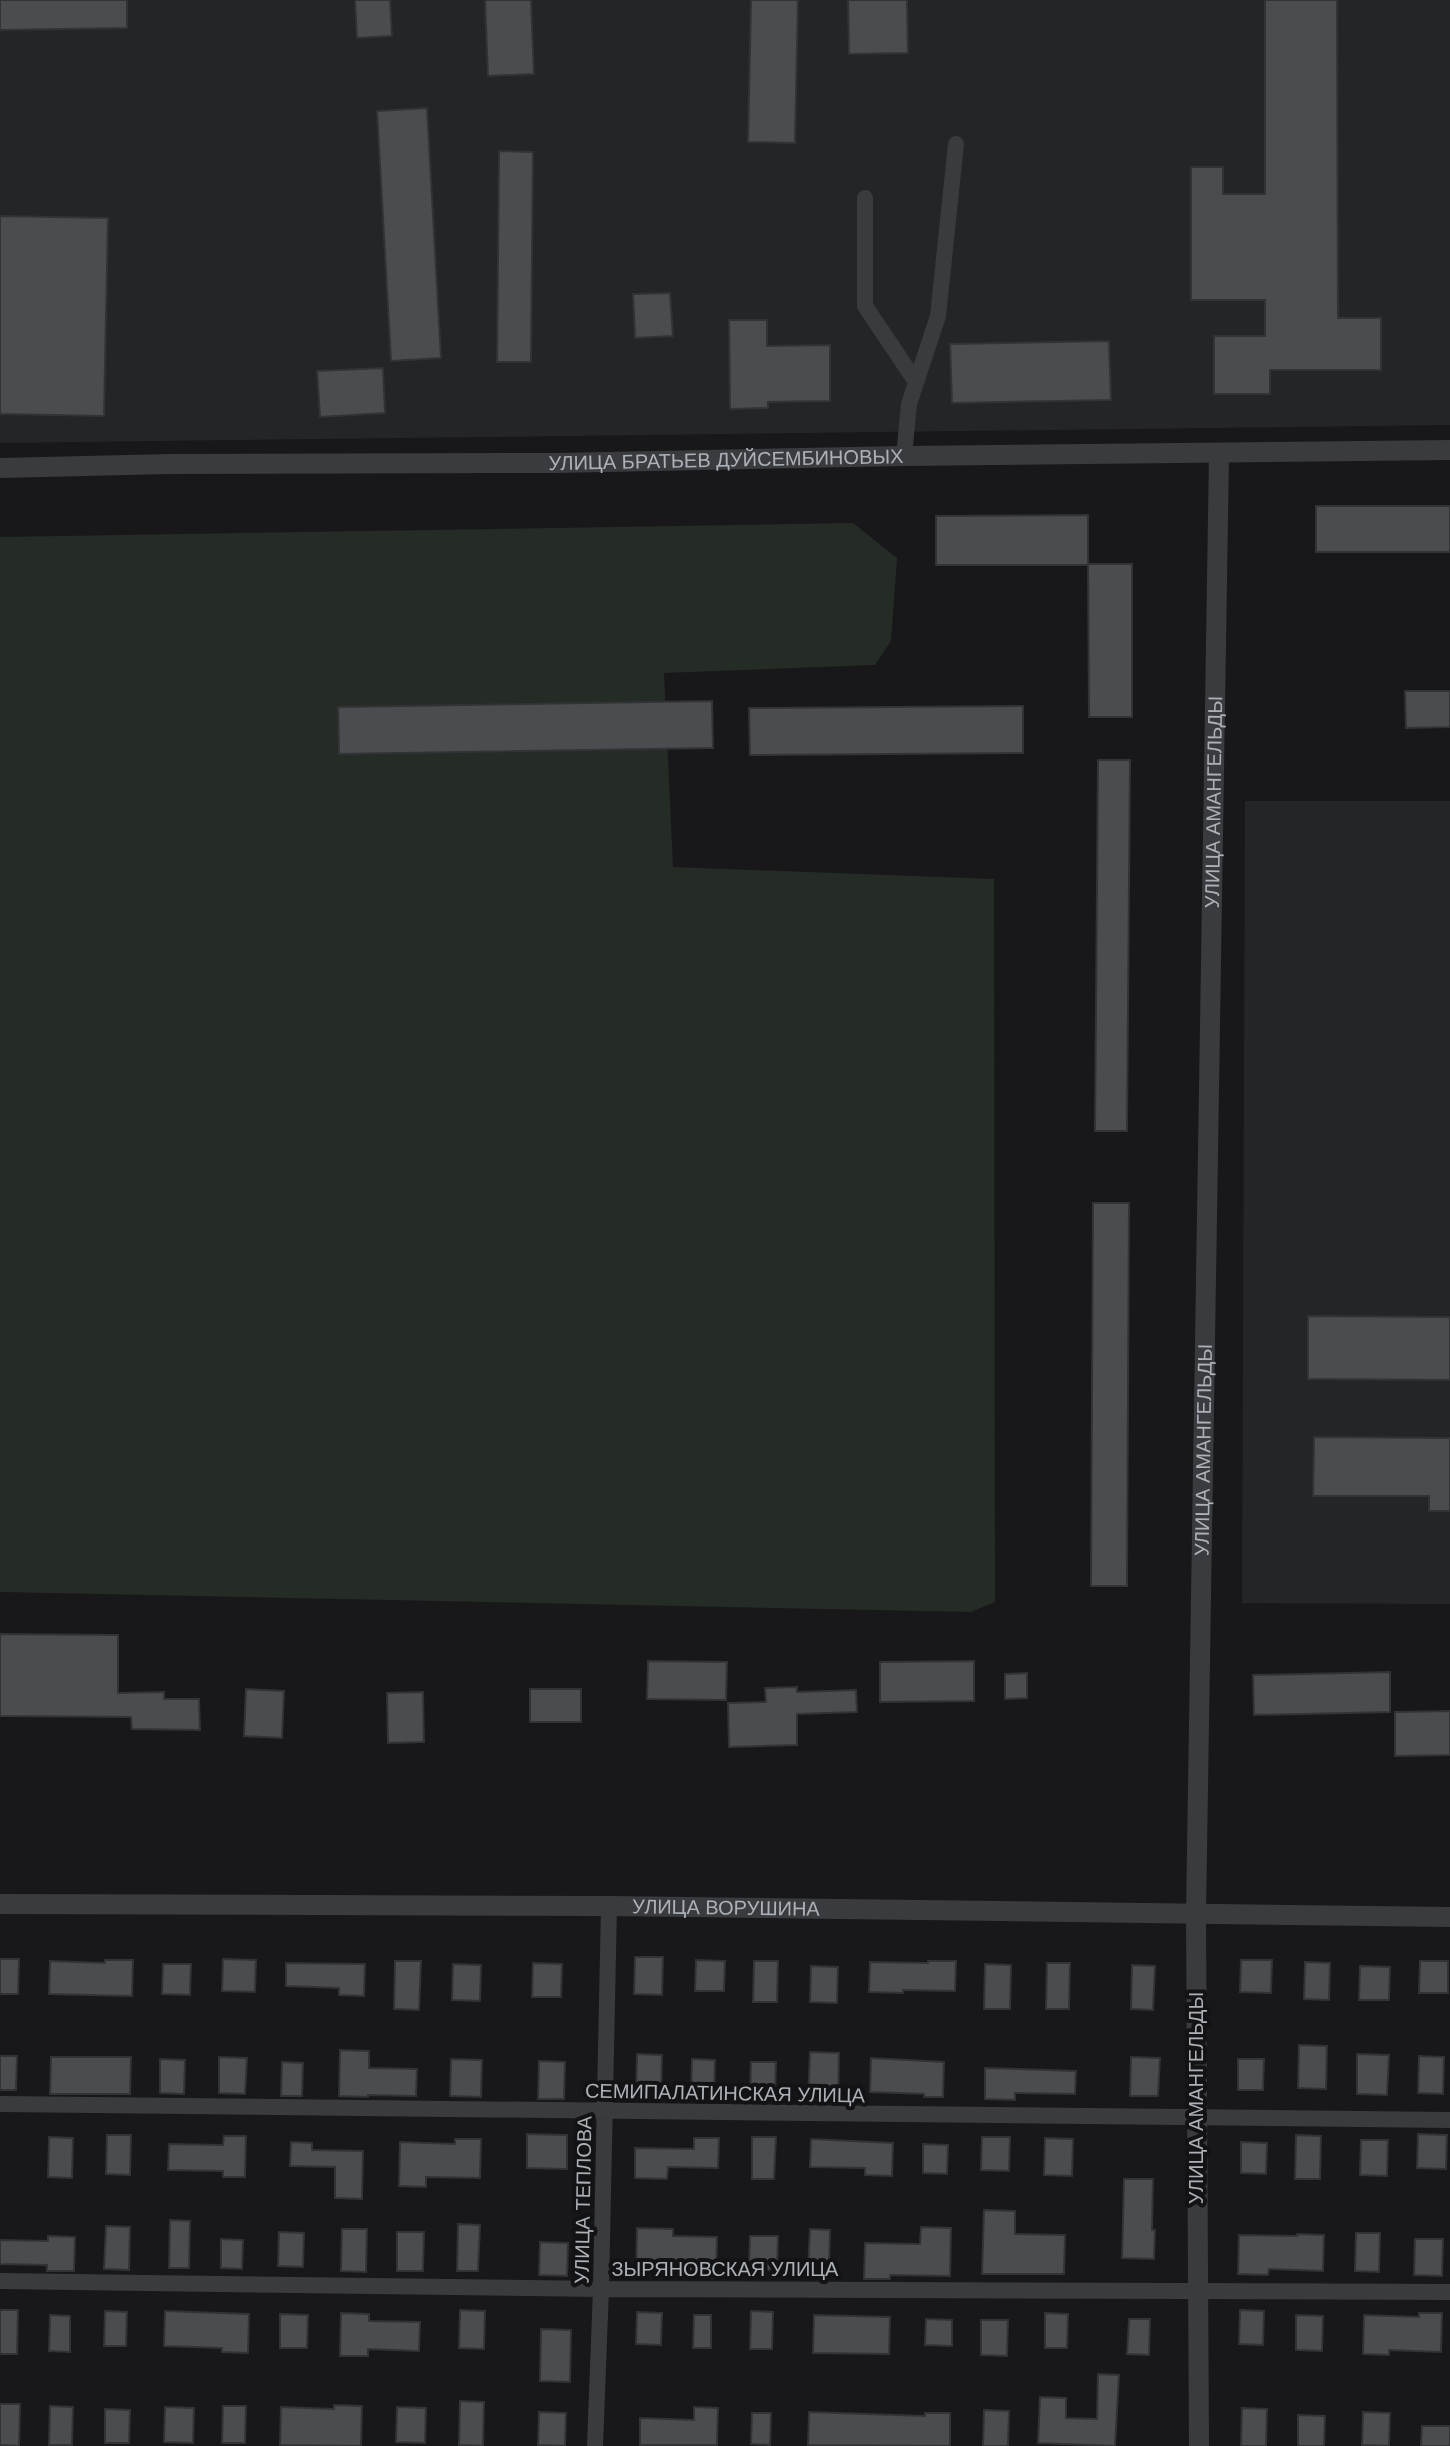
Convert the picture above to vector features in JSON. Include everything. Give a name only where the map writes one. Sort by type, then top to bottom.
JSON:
[{"type":"street","points":[[904,456],[909,404],[938,316],[956,144]]},
{"type":"street","points":[[865,198],[865,306],[916,382]]},
{"type":"street","name":"УЛИЦА БРАТЬЕВ ДУЙСЕМБИНОВЫХ","points":[[0,468],[1450,450]]},
{"type":"street","name":"УЛИЦА АМАНГЕЛЬДЫ","points":[[1199,2446],[1196,1914],[1219,453]]},
{"type":"street","name":"УЛИЦА ВОРУШИНА","points":[[0,1904],[609,1906],[1450,1917]]},
{"type":"street","name":"УЛИЦА ТЕПЛОВА","points":[[595,2446],[609,1906]]},
{"type":"street","name":"СЕМИПАЛАТИНСКАЯ УЛИЦА","points":[[0,2104],[1450,2120]]},
{"type":"street","name":"ЗЫРЯНОВСКАЯ УЛИЦА","points":[[0,2281],[601,2289],[1450,2292]]},
{"type":"shaded area","points":[[0,0],[1450,0],[1450,425],[0,443]]},
{"type":"shaded area","points":[[853,523],[897,558],[891,641],[875,665],[664,673],[673,867],[994,879],[995,1602],[971,1612],[0,1592],[0,537]]},
{"type":"shaded area","points":[[1245,801],[1450,801],[1450,1604],[1242,1603]]},
{"type":"building","points":[[0,0],[127,0],[127,28],[0,30]]},
{"type":"building","points":[[355,0],[390,0],[392,36],[357,38]]},
{"type":"building","points":[[485,0],[531,0],[534,74],[488,76]]},
{"type":"building","points":[[751,0],[798,0],[795,143],[748,142]]},
{"type":"building","points":[[848,0],[907,0],[908,53],[849,54]]},
{"type":"building","points":[[1265,0],[1337,0],[1338,318],[1381,318],[1381,370],[1270,370],[1270,394],[1214,394],[1214,336],[1265,336],[1265,300],[1191,300],[1191,167],[1223,167],[1223,194],[1265,194]]},
{"type":"building","points":[[427,108],[441,358],[391,361],[377,111]]},
{"type":"building","points":[[499,151],[533,152],[531,362],[497,362]]},
{"type":"building","points":[[0,216],[108,218],[104,416],[0,414]]},
{"type":"building","points":[[670,293],[673,336],[635,338],[633,294]]},
{"type":"building","points":[[729,320],[767,320],[767,346],[830,345],[830,401],[768,402],[768,408],[730,409]]},
{"type":"building","points":[[1109,341],[1111,400],[952,403],[950,344]]},
{"type":"building","points":[[383,368],[385,413],[320,417],[317,371]]},
{"type":"building","points":[[1316,506],[1450,506],[1450,552],[1316,552]]},
{"type":"building","points":[[1088,515],[1088,565],[936,565],[936,516]]},
{"type":"building","points":[[1088,564],[1132,564],[1132,717],[1089,717]]},
{"type":"building","points":[[1405,691],[1450,691],[1450,727],[1406,728]]},
{"type":"building","points":[[712,701],[713,748],[339,754],[338,707]]},
{"type":"building","points":[[1023,706],[1023,753],[750,755],[749,708]]},
{"type":"building","points":[[1098,760],[1130,760],[1127,1131],[1095,1131]]},
{"type":"building","points":[[1093,1203],[1129,1203],[1127,1586],[1091,1586]]},
{"type":"building","points":[[1308,1316],[1450,1317],[1450,1380],[1308,1379]]},
{"type":"building","points":[[1314,1437],[1450,1438],[1450,1511],[1429,1511],[1429,1496],[1313,1496]]},
{"type":"building","points":[[0,1634],[118,1635],[118,1693],[164,1692],[164,1699],[199,1699],[200,1730],[132,1729],[131,1717],[0,1716]]},
{"type":"building","points":[[648,1661],[727,1662],[726,1700],[647,1699]]},
{"type":"building","points":[[974,1661],[974,1701],[880,1702],[880,1662]]},
{"type":"building","points":[[1390,1672],[1390,1712],[1254,1715],[1253,1675]]},
{"type":"building","points":[[1027,1673],[1027,1698],[1005,1699],[1005,1674]]},
{"type":"building","points":[[797,1687],[797,1692],[856,1690],[857,1712],[797,1714],[797,1745],[729,1747],[728,1703],[766,1702],[765,1688]]},
{"type":"building","points":[[246,1689],[284,1691],[282,1738],[244,1736]]},
{"type":"building","points":[[530,1689],[581,1689],[581,1722],[530,1722]]},
{"type":"building","points":[[423,1692],[424,1742],[388,1743],[387,1693]]},
{"type":"building","points":[[1450,1711],[1450,1755],[1395,1756],[1395,1712]]},
{"type":"building","points":[[635,1957],[663,1957],[662,1995],[634,1994]]},
{"type":"building","points":[[0,1959],[19,1959],[18,1994],[0,1994]]},
{"type":"building","points":[[223,1959],[256,1960],[255,1992],[222,1991]]},
{"type":"building","points":[[105,1960],[133,1960],[132,1996],[49,1994],[50,1961],[105,1963]]},
{"type":"building","points":[[696,1960],[725,1961],[724,1991],[695,1991]]},
{"type":"building","points":[[1241,1960],[1272,1960],[1271,1993],[1240,1992]]},
{"type":"building","points":[[395,1961],[421,1961],[419,2010],[394,2009]]},
{"type":"building","points":[[754,1961],[778,1961],[777,2002],[753,2002]]},
{"type":"building","points":[[956,1961],[955,1991],[869,1992],[870,1962]]},
{"type":"building","points":[[1420,1961],[1448,1961],[1448,1993],[1419,1993]]},
{"type":"building","points":[[1305,1962],[1330,1963],[1329,2000],[1304,1999]]},
{"type":"building","points":[[286,1963],[365,1964],[364,1996],[339,1995],[339,1988],[286,1986]]},
{"type":"building","points":[[533,1963],[562,1964],[561,1997],[532,1997]]},
{"type":"building","points":[[1047,1963],[1070,1963],[1069,2009],[1046,2009]]},
{"type":"building","points":[[163,1964],[191,1964],[190,1995],[162,1994]]},
{"type":"building","points":[[453,1964],[481,1965],[480,2001],[452,2000]]},
{"type":"building","points":[[985,1964],[1011,1965],[1010,2009],[984,2009]]},
{"type":"building","points":[[1132,1965],[1155,1966],[1153,2010],[1131,2009]]},
{"type":"building","points":[[811,1966],[838,1967],[837,2003],[810,2002]]},
{"type":"building","points":[[1360,1966],[1390,1967],[1389,2000],[1359,2000]]},
{"type":"building","points":[[1299,2045],[1327,2046],[1326,2089],[1298,2088]]},
{"type":"building","points":[[340,2050],[369,2051],[369,2068],[417,2069],[416,2096],[339,2096]]},
{"type":"building","points":[[810,2052],[839,2053],[838,2102],[808,2101]]},
{"type":"building","points":[[637,2054],[662,2055],[661,2100],[636,2100]]},
{"type":"building","points":[[1357,2054],[1389,2055],[1387,2095],[1357,2094]]},
{"type":"building","points":[[0,2056],[17,2056],[16,2090],[0,2090]]},
{"type":"building","points":[[1419,2056],[1444,2057],[1443,2094],[1418,2093]]},
{"type":"building","points":[[51,2057],[131,2057],[130,2094],[50,2094]]},
{"type":"building","points":[[219,2057],[247,2058],[245,2094],[219,2093]]},
{"type":"building","points":[[1131,2057],[1160,2058],[1158,2096],[1130,2096]]},
{"type":"building","points":[[871,2058],[944,2062],[943,2097],[870,2092]]},
{"type":"building","points":[[160,2059],[185,2060],[184,2094],[160,2093]]},
{"type":"building","points":[[451,2059],[482,2060],[481,2097],[450,2096]]},
{"type":"building","points":[[692,2059],[715,2060],[714,2096],[691,2096]]},
{"type":"building","points":[[1238,2059],[1264,2059],[1263,2090],[1238,2090]]},
{"type":"building","points":[[539,2061],[565,2062],[564,2099],[538,2099]]},
{"type":"building","points":[[282,2062],[303,2063],[302,2096],[281,2096]]},
{"type":"building","points":[[751,2062],[776,2062],[775,2098],[750,2097]]},
{"type":"building","points":[[985,2068],[1076,2071],[1075,2094],[1015,2093],[1015,2100],[985,2099]]},
{"type":"building","points":[[527,2134],[567,2135],[567,2169],[527,2168]]},
{"type":"building","points":[[1418,2134],[1447,2135],[1446,2169],[1417,2168]]},
{"type":"building","points":[[107,2135],[131,2135],[130,2175],[106,2174]]},
{"type":"building","points":[[1296,2135],[1321,2136],[1320,2179],[1295,2179]]},
{"type":"building","points":[[224,2136],[246,2136],[245,2177],[223,2177],[223,2171],[168,2170],[169,2144],[223,2145]]},
{"type":"building","points":[[49,2137],[73,2138],[72,2178],[48,2177]]},
{"type":"building","points":[[752,2137],[776,2137],[774,2179],[752,2179]]},
{"type":"building","points":[[982,2137],[1010,2137],[1009,2171],[981,2170]]},
{"type":"building","points":[[694,2138],[719,2138],[718,2168],[668,2167],[667,2179],[635,2178],[635,2148],[694,2149]]},
{"type":"building","points":[[1045,2138],[1073,2139],[1072,2176],[1044,2175]]},
{"type":"building","points":[[455,2139],[481,2139],[480,2178],[426,2177],[426,2187],[399,2186],[400,2142],[455,2144]]},
{"type":"building","points":[[811,2139],[893,2143],[892,2176],[865,2175],[865,2168],[810,2167]]},
{"type":"building","points":[[1361,2140],[1388,2140],[1387,2176],[1360,2175]]},
{"type":"building","points":[[291,2142],[312,2143],[312,2150],[363,2151],[362,2199],[335,2198],[335,2167],[290,2166]]},
{"type":"building","points":[[1241,2142],[1267,2143],[1266,2174],[1241,2173]]},
{"type":"building","points":[[923,2144],[948,2145],[947,2174],[923,2173]]},
{"type":"building","points":[[1124,2179],[1153,2179],[1154,2259],[1122,2258]]},
{"type":"building","points":[[984,2210],[1015,2211],[1015,2234],[1065,2235],[1064,2274],[982,2274]]},
{"type":"building","points":[[170,2220],[190,2221],[189,2268],[169,2268]]},
{"type":"building","points":[[458,2224],[480,2225],[478,2271],[457,2271]]},
{"type":"building","points":[[106,2226],[130,2227],[129,2270],[104,2269]]},
{"type":"building","points":[[921,2227],[951,2228],[950,2276],[890,2275],[890,2279],[864,2279],[865,2243],[920,2244]]},
{"type":"building","points":[[637,2228],[673,2229],[673,2236],[717,2237],[716,2278],[692,2277],[692,2274],[636,2273]]},
{"type":"building","points":[[342,2229],[367,2229],[366,2272],[341,2271]]},
{"type":"building","points":[[810,2229],[830,2230],[829,2270],[808,2269]]},
{"type":"building","points":[[279,2232],[304,2233],[303,2267],[278,2266]]},
{"type":"building","points":[[397,2232],[424,2232],[423,2271],[397,2271]]},
{"type":"building","points":[[1356,2233],[1380,2233],[1379,2272],[1355,2271]]},
{"type":"building","points":[[1239,2235],[1324,2235],[1323,2271],[1269,2269],[1268,2275],[1238,2274]]},
{"type":"building","points":[[48,2236],[75,2237],[74,2271],[47,2271],[47,2265],[0,2264],[0,2240],[48,2241]]},
{"type":"building","points":[[750,2236],[778,2236],[777,2270],[749,2270]]},
{"type":"building","points":[[221,2239],[243,2240],[242,2269],[221,2268]]},
{"type":"building","points":[[1415,2239],[1443,2239],[1442,2276],[1414,2275]]},
{"type":"building","points":[[540,2242],[568,2243],[567,2276],[539,2275]]},
{"type":"building","points":[[0,2310],[18,2310],[17,2354],[0,2354]]},
{"type":"building","points":[[460,2310],[485,2311],[484,2349],[459,2348]]},
{"type":"building","points":[[1240,2310],[1264,2311],[1263,2345],[1239,2344]]},
{"type":"building","points":[[105,2311],[127,2312],[126,2346],[104,2346]]},
{"type":"building","points":[[165,2311],[249,2314],[248,2353],[222,2352],[222,2348],[164,2346]]},
{"type":"building","points":[[751,2311],[773,2312],[772,2349],[750,2349]]},
{"type":"building","points":[[637,2312],[662,2313],[661,2345],[636,2344]]},
{"type":"building","points":[[341,2313],[369,2314],[369,2321],[420,2322],[419,2351],[368,2349],[368,2356],[340,2356]]},
{"type":"building","points":[[1045,2313],[1068,2314],[1067,2348],[1045,2348]]},
{"type":"building","points":[[1419,2313],[1442,2313],[1441,2352],[1389,2350],[1389,2355],[1363,2354],[1364,2315],[1419,2317]]},
{"type":"building","points":[[280,2314],[308,2315],[307,2348],[280,2348]]},
{"type":"building","points":[[50,2315],[70,2316],[70,2352],[49,2351]]},
{"type":"building","points":[[694,2315],[711,2315],[711,2348],[693,2348]]},
{"type":"building","points":[[814,2315],[890,2317],[889,2354],[813,2353]]},
{"type":"building","points":[[1296,2315],[1323,2316],[1322,2351],[1296,2350]]},
{"type":"building","points":[[926,2319],[952,2320],[952,2346],[925,2345]]},
{"type":"building","points":[[1129,2319],[1150,2319],[1149,2355],[1127,2354]]},
{"type":"building","points":[[981,2320],[1008,2320],[1007,2356],[981,2355]]},
{"type":"building","points":[[541,2329],[571,2330],[570,2382],[540,2381]]},
{"type":"building","points":[[1098,2374],[1119,2375],[1115,2446],[1038,2443],[1040,2397],[1066,2398],[1066,2418],[1097,2419]]},
{"type":"building","points":[[460,2401],[484,2402],[483,2446],[459,2445]]},
{"type":"building","points":[[0,2404],[20,2404],[19,2446],[0,2445]]},
{"type":"building","points":[[334,2405],[362,2406],[361,2446],[280,2445],[281,2407],[334,2409]]},
{"type":"building","points":[[50,2406],[73,2407],[72,2445],[49,2445]]},
{"type":"building","points":[[223,2406],[246,2406],[245,2443],[222,2443]]},
{"type":"building","points":[[165,2407],[194,2408],[193,2443],[164,2442]]},
{"type":"building","points":[[397,2407],[426,2408],[425,2443],[396,2442]]},
{"type":"building","points":[[694,2407],[718,2408],[717,2445],[640,2445],[640,2418],[694,2420]]},
{"type":"building","points":[[1242,2408],[1267,2409],[1266,2446],[1241,2446]]},
{"type":"building","points":[[105,2409],[130,2410],[129,2443],[105,2443]]},
{"type":"building","points":[[984,2410],[1009,2411],[1008,2446],[983,2446]]},
{"type":"building","points":[[539,2412],[566,2413],[565,2446],[538,2445]]},
{"type":"building","points":[[809,2412],[925,2416],[925,2413],[950,2413],[950,2446],[808,2445]]},
{"type":"building","points":[[1363,2412],[1390,2413],[1389,2446],[1362,2445]]},
{"type":"building","points":[[752,2413],[771,2413],[770,2445],[751,2444]]},
{"type":"building","points":[[1298,2415],[1325,2416],[1324,2446],[1298,2446]]},
{"type":"building","points":[[1422,2426],[1450,2426],[1450,2446],[1421,2446]]}]
